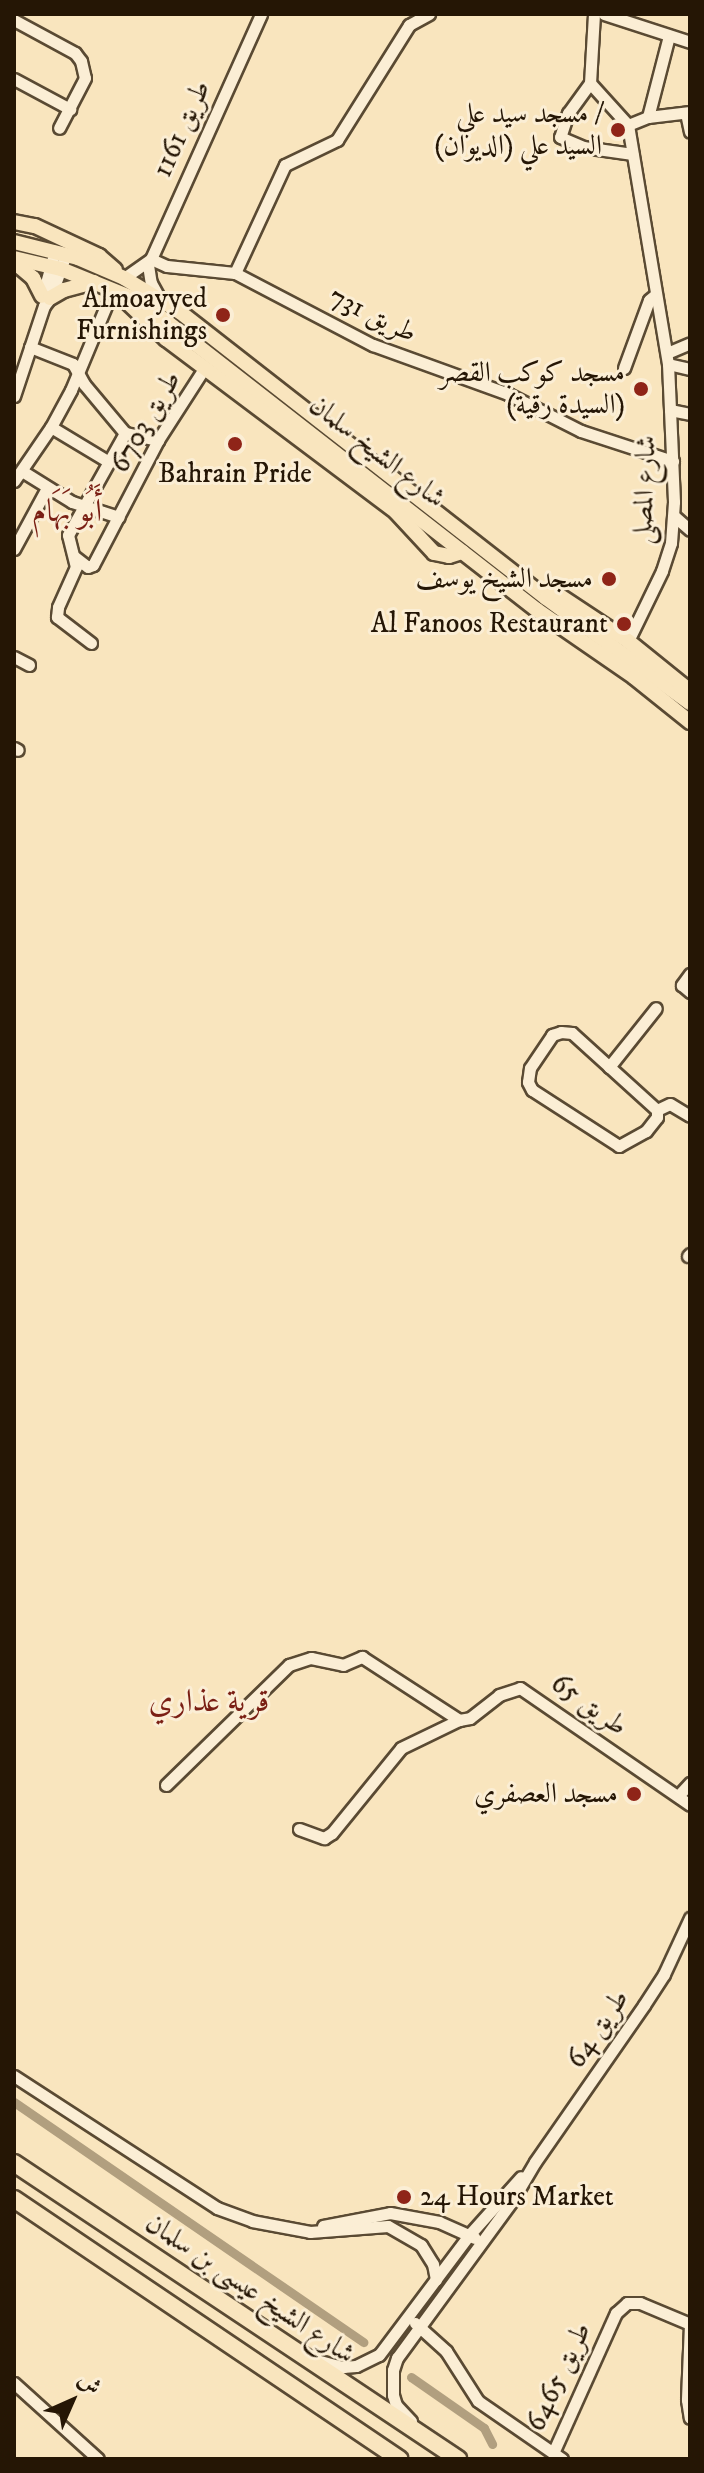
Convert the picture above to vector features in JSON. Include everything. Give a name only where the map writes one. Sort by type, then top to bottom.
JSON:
[{"type":"highway","name":"شارع الشيخ عيسى بن سلمان","points":[[14,2163],[458,2459]]},
{"type":"highway","name":"شارع الشيخ عيسى بن سلمان","points":[[14,2199],[400,2459]]},
{"type":"highway","points":[[376,2444],[393,2459]]},
{"type":"main road","points":[[14,222],[35,226],[99,256],[154,328],[396,512],[434,553],[449,556],[462,552]]},
{"type":"main road","points":[[14,229],[38,246]]},
{"type":"main road","name":"شارع الشيخ سلمان","points":[[14,242],[61,252],[120,284],[160,299],[455,527],[689,691]]},
{"type":"main road","points":[[14,260],[33,278],[45,300],[64,290],[94,282]]},
{"type":"main road","name":"شارع الشيخ سلمان","points":[[14,260],[56,268],[94,282],[120,284],[462,552],[690,722]]},
{"type":"main road","points":[[455,527],[481,536],[559,596],[628,641],[689,691]]},
{"type":"street","name":"طريق 1161","points":[[150,262],[261,14]]},
{"type":"street","points":[[120,284],[150,262],[235,273],[285,165],[337,140],[409,25],[429,14]]},
{"type":"street","points":[[594,14],[590,83],[568,113],[560,137],[583,147],[633,154]]},
{"type":"street","points":[[609,14],[690,42]]},
{"type":"street","points":[[14,20],[75,53],[81,61],[85,78],[59,128]]},
{"type":"street","points":[[648,117],[669,36]]},
{"type":"street","points":[[14,79],[70,109]]},
{"type":"street","points":[[590,83],[628,125],[648,117],[688,113],[690,132]]},
{"type":"street","name":"شارع المصلى","points":[[628,125],[668,359],[674,516],[671,543],[662,571],[628,641]]},
{"type":"street","points":[[14,396],[61,252]]},
{"type":"street","points":[[150,262],[151,283],[160,299]]},
{"type":"street","name":"طريق 731","points":[[235,273],[373,345],[508,394],[581,431],[673,461]]},
{"type":"street","points":[[624,368],[649,300],[655,295]]},
{"type":"street","points":[[106,306],[79,373],[51,427],[18,476],[84,507],[119,517]]},
{"type":"street","points":[[690,343],[668,359],[690,369]]},
{"type":"street","points":[[30,347],[73,364],[125,433],[158,440]]},
{"type":"street","name":"طريق 6703","points":[[75,557],[92,567],[158,440],[205,367]]},
{"type":"street","points":[[670,410],[690,414]]},
{"type":"street","points":[[51,427],[109,462]]},
{"type":"street","points":[[91,643],[57,617],[58,607],[76,567],[75,557],[68,545],[68,535],[125,433]]},
{"type":"street","points":[[14,549],[47,488]]},
{"type":"street","points":[[674,516],[690,530]]},
{"type":"street","points":[[14,657],[29,665]]},
{"type":"street","points":[[690,974],[682,985],[690,992]]},
{"type":"street","points":[[609,1067],[656,1008]]},
{"type":"street","points":[[572,1033],[657,1110],[657,1117],[646,1131],[619,1146],[532,1090],[528,1082],[530,1068],[552,1035],[572,1033]]},
{"type":"street","points":[[657,1110],[670,1104],[690,1116]]},
{"type":"street","points":[[166,1785],[289,1665],[311,1658],[343,1665],[362,1657],[459,1720],[401,1748],[332,1833],[324,1838],[299,1829]]},
{"type":"street","name":"طريق 65","points":[[459,1720],[470,1718],[499,1695],[520,1688],[690,1805]]},
{"type":"street","points":[[678,1796],[690,1783]]},
{"type":"street","name":"طريق 64","points":[[458,2459],[406,2417],[393,2395],[393,2370],[397,2358],[483,2242],[664,1974],[690,1918]]},
{"type":"street","points":[[14,2076],[200,2199],[252,2221],[320,2232],[381,2219],[422,2217],[470,2234],[483,2242]]},
{"type":"street","name":"طريق 64","points":[[290,2348],[330,2365],[356,2366],[379,2355],[470,2234],[535,2162]]},
{"type":"street","points":[[381,2219],[421,2245],[433,2264],[436,2280]]},
{"type":"street","name":"طريق 6465","points":[[408,2318],[452,2359],[478,2401],[558,2456],[621,2307],[640,2303],[690,2324],[688,2332]]},
{"type":"street","points":[[688,2332],[687,2400],[690,2418]]},
{"type":"street","points":[[14,2383],[98,2459]]},
{"type":"waterway","points":[[14,2102],[363,2342]]},
{"type":"waterway","points":[[411,2377],[484,2428],[492,2444]]},
{"type":"place","name":"مسجد سيد علي / السيد علي (الديوان)","points":[[618,130]]},
{"type":"place","name":"Almoayyed Furnishings","points":[[223,315]]},
{"type":"place","name":"مسجد كوكب القصر (السيدة رقية)","points":[[641,389]]},
{"type":"place","name":"Bahrain Pride","points":[[235,444]]},
{"type":"place","name":"مسجد الشيخ يوسف","points":[[609,579]]},
{"type":"place","name":"Al Fanoos Restaurant","points":[[624,624]]},
{"type":"place","name":"مسجد العصفري","points":[[634,1794]]},
{"type":"place","name":"24 Hours Market","points":[[404,2197]]},
{"type":"district","name":"أَبُو بَهَام","points":[[67,512]]},
{"type":"district","name":"قرية عذاري","points":[[209,1702]]}]
